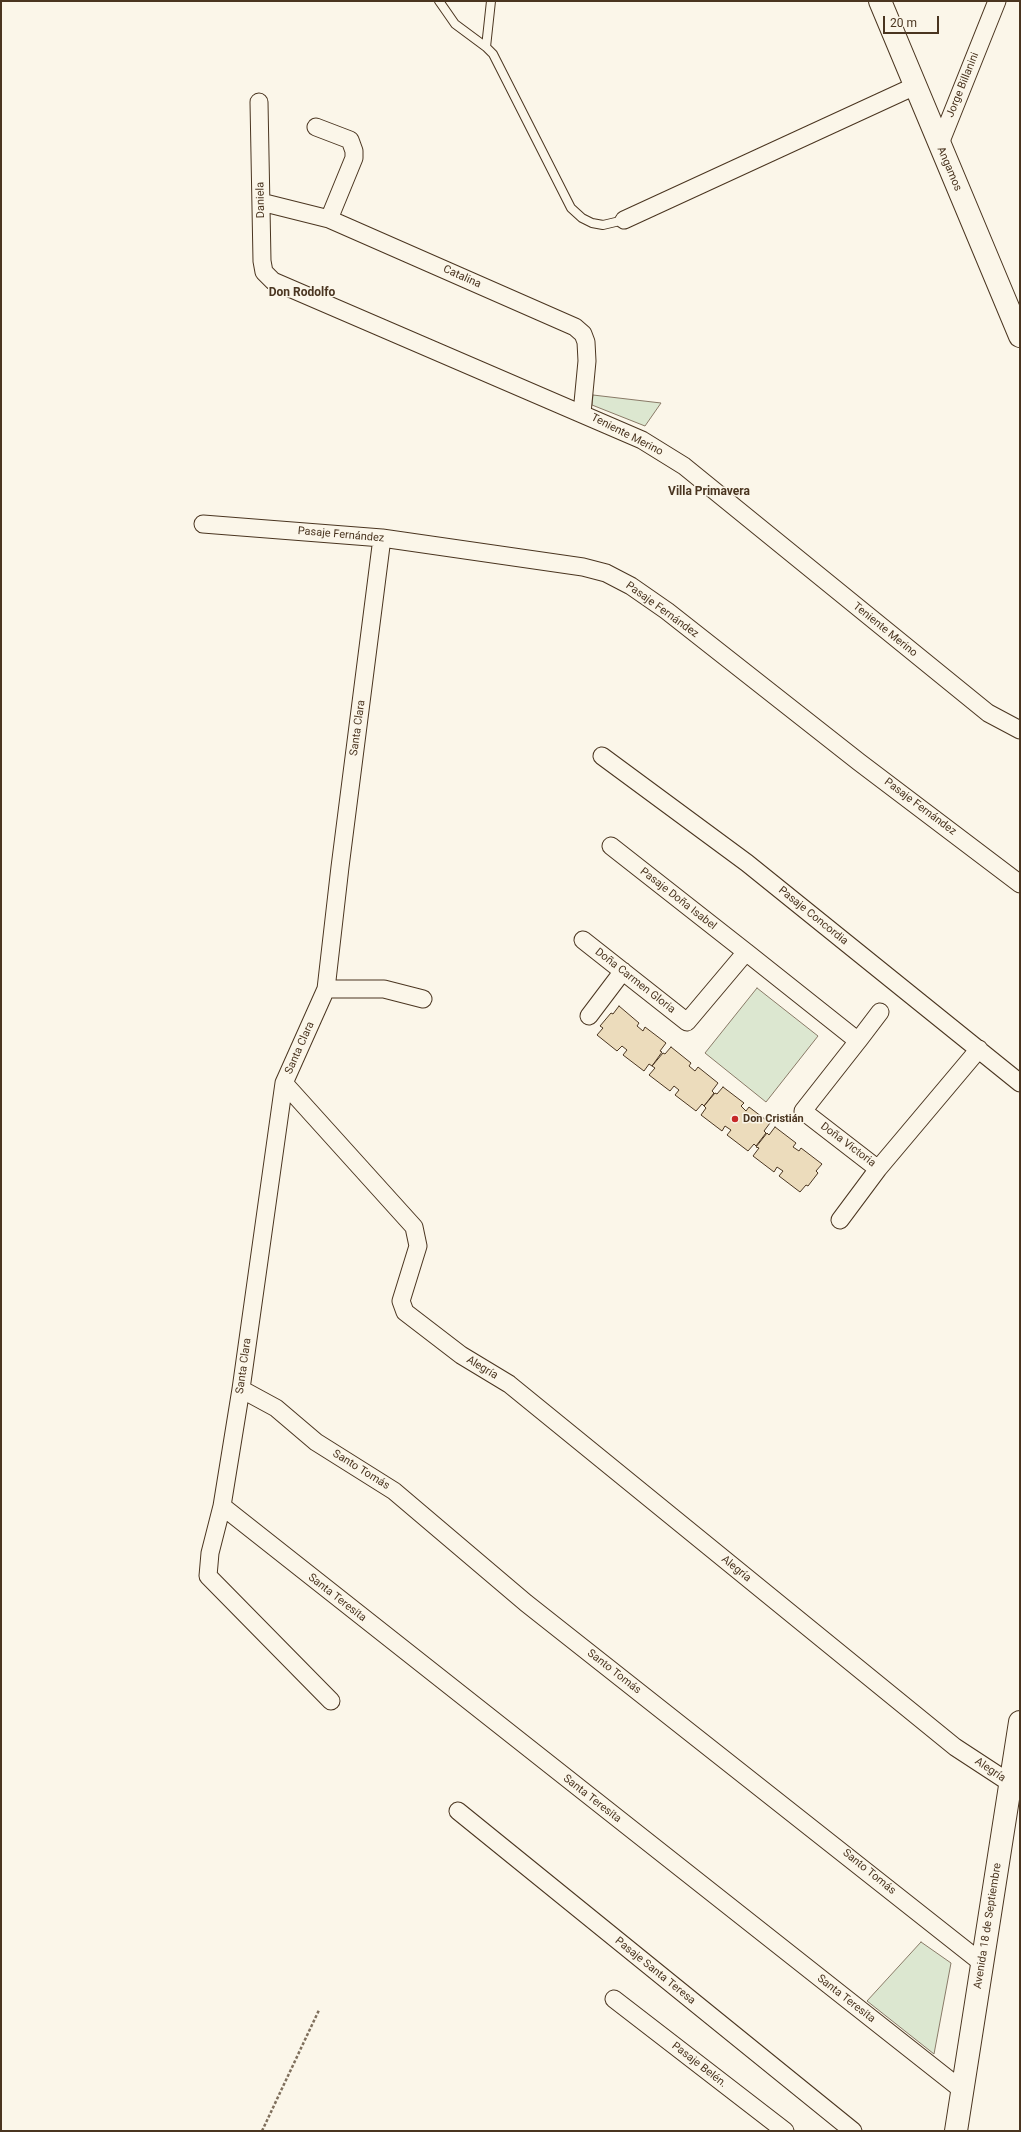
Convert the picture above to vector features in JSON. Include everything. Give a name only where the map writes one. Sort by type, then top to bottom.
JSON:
[{"type":"main road","name":"Angamos","points":[[880,1],[939,146],[1020,336]]},
{"type":"main road","name":"Avenida 18 de Septiembre","points":[[956,2131],[1020,1722]]},
{"type":"street","name":"Jorge Billanini","points":[[939,146],[997,1]]},
{"type":"street","points":[[624,220],[915,86]]},
{"type":"street","name":"Daniela","points":[[259,102],[262,250],[264,272],[273,281],[285,288]]},
{"type":"street","points":[[316,127],[350,140],[354,151],[354,158],[330,219]]},
{"type":"street","name":"Catalina","points":[[261,202],[330,219],[575,327],[583,334],[586,342],[587,360],[582,413]]},
{"type":"street","name":"Teniente Merino","points":[[285,288],[582,413],[642,440],[684,466],[988,714],[1020,730]]},
{"type":"street","name":"Pasaje Fernández","points":[[203,524],[382,538],[583,567],[606,573],[631,586],[667,611],[859,762],[1020,884]]},
{"type":"street","name":"Santa Clara","points":[[331,1701],[208,1576],[210,1553],[222,1506],[242,1389],[284,1083],[326,989],[382,538]]},
{"type":"street","name":"Pasaje Concordia","points":[[602,756],[747,863],[1020,1083]]},
{"type":"street","name":"Pasaje Doña Isabel","points":[[611,846],[746,952]]},
{"type":"street","name":"Doña Carmen Gloria","points":[[583,940],[623,970],[687,1022],[746,952]]},
{"type":"street","points":[[746,952],[858,1041]]},
{"type":"street","points":[[589,1016],[623,970]]},
{"type":"street","points":[[326,989],[384,989],[423,999]]},
{"type":"street","name":"Doña Victoria","points":[[880,1012],[803,1111],[878,1169],[979,1049]]},
{"type":"street","name":"Alegría","points":[[284,1083],[414,1227],[418,1246],[403,1290],[401,1301],[405,1312],[461,1355],[509,1384],[955,1747],[1010,1783]]},
{"type":"street","points":[[840,1220],[878,1169]]},
{"type":"street","name":"Santo Tomás","points":[[242,1389],[276,1408],[322,1445],[394,1491],[526,1603],[982,1963]]},
{"type":"street","name":"Santa Teresita","points":[[222,1506],[962,2090]]},
{"type":"street","name":"Pasaje Santa Teresa","points":[[458,1811],[853,2131]]},
{"type":"street","name":"Pasaje Belén.","points":[[614,1999],[785,2131]]},
{"type":"lane","points":[[439,1],[455,24],[493,54],[571,208],[582,218],[592,223],[603,225],[624,220]]},
{"type":"lane","points":[[486,47],[491,1]]},
{"type":"path","points":[[262,2131],[319,2010]]},
{"type":"green space","points":[[593,395],[661,403],[645,426],[592,405]]},
{"type":"green space","points":[[757,988],[818,1036],[766,1102],[705,1053]]},
{"type":"green space","points":[[921,1942],[951,1963],[934,2054],[867,2001]]},
{"type":"building","points":[[619,1006],[639,1023],[637,1026],[643,1031],[645,1027],[666,1043],[660,1051],[662,1052],[652,1066],[649,1064],[644,1071],[623,1055],[627,1050],[622,1046],[617,1051],[597,1035],[603,1028],[600,1026]]},
{"type":"building","points":[[671,1047],[691,1063],[689,1066],[695,1071],[698,1067],[718,1083],[712,1091],[714,1093],[704,1106],[702,1104],[696,1111],[675,1095],[679,1090],[674,1086],[670,1091],[649,1075],[655,1068],[652,1066],[663,1053],[665,1054]]},
{"type":"building","name":"Don Cristián","points":[[723,1087],[744,1103],[741,1106],[746,1111],[749,1107],[770,1123],[764,1131],[766,1133],[756,1146],[754,1144],[748,1151],[727,1135],[731,1130],[725,1126],[722,1131],[701,1115],[706,1108],[704,1106],[715,1093],[717,1094]]},
{"type":"building","points":[[775,1127],[796,1143],[793,1147],[799,1151],[801,1148],[822,1164],[816,1171],[818,1173],[808,1186],[806,1185],[800,1192],[779,1176],[783,1171],[777,1167],[774,1172],[753,1156],[759,1148],[756,1147],[767,1133],[769,1135]]},
{"type":"place","name":"Don Cristián","points":[[735,1119]]},
{"type":"district","name":"Don Rodolfo","points":[[302,293]]},
{"type":"district","name":"Villa Primavera","points":[[709,492]]}]
